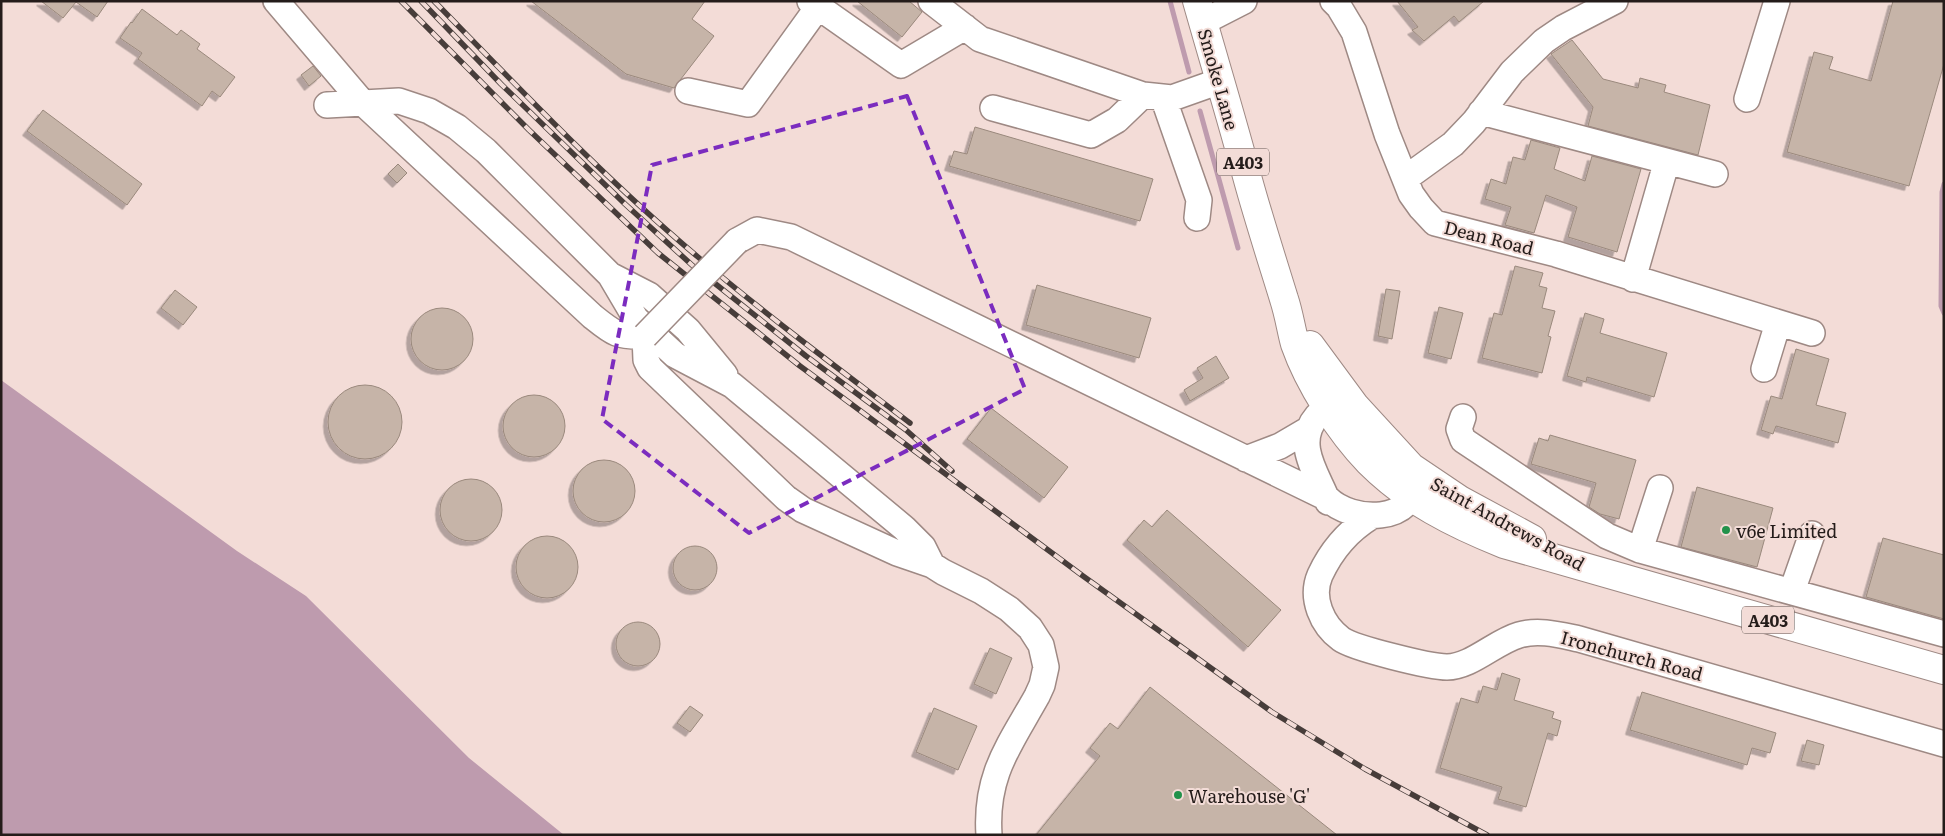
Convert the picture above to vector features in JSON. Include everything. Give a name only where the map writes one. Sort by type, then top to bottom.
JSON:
[{"type":"highway","name":"Smoke Lane","points":[[1200,12],[1264,240],[1285,301]]},
{"type":"highway","name":"Saint Andrews Road","points":[[1285,301],[1310,345],[1355,406],[1412,468],[1460,500],[1593,570]]},
{"type":"highway","name":"Saint Andrews Road","points":[[1285,301],[1295,343],[1309,376],[1345,433],[1369,461],[1410,497],[1466,529],[1523,550],[1944,670]]},
{"type":"street","points":[[276,1],[363,103],[592,316],[608,329],[624,337],[645,336],[737,241],[757,230],[791,237],[1327,498],[1342,509],[1372,516]]},
{"type":"street","points":[[931,1],[980,38],[1153,96],[1172,98],[1220,82]]},
{"type":"street","points":[[1200,12],[1244,1]]},
{"type":"street","name":"Dean Road","points":[[1333,1],[1339,7],[1354,32],[1388,134],[1411,194],[1420,208],[1435,223],[1556,254],[1812,334]]},
{"type":"street","points":[[1406,178],[1453,144],[1474,122],[1512,72],[1544,41],[1563,28],[1615,1]]},
{"type":"street","points":[[1747,100],[1777,1]]},
{"type":"street","points":[[688,92],[748,104],[814,4],[901,65],[965,27]]},
{"type":"street","points":[[993,108],[1091,135],[1153,96]]},
{"type":"street","points":[[1153,96],[1199,200],[1197,218]]},
{"type":"street","points":[[327,105],[399,101],[429,111],[457,127],[486,151],[610,275],[650,296],[688,330],[732,385],[904,528],[923,547],[932,565]]},
{"type":"street","points":[[1481,112],[1716,174]]},
{"type":"street","points":[[1633,279],[1664,171]]},
{"type":"street","points":[[1764,369],[1778,323]]},
{"type":"street","points":[[645,336],[646,360],[650,368],[786,498],[803,510],[897,553],[932,565],[981,591],[1009,609],[1030,628],[1041,645],[1046,667],[1042,685],[1037,696],[999,763],[990,795],[988,813],[989,835]]},
{"type":"street","points":[[1246,459],[1280,446],[1309,429],[1316,418],[1328,406],[1340,402],[1355,406]]},
{"type":"street","points":[[1463,417],[1459,429],[1463,440],[1607,536],[1640,550],[1944,634]]},
{"type":"street","points":[[1309,429],[1309,460],[1327,498],[1333,525],[1328,556]]},
{"type":"street","points":[[1410,497],[1415,484],[1412,468]]},
{"type":"street","points":[[1640,550],[1660,488]]},
{"type":"street","name":"Ironchurch Road","points":[[1410,497],[1395,512],[1372,516],[1350,532],[1328,556],[1318,579],[1317,596],[1320,615],[1328,627],[1342,640],[1409,660],[1452,667],[1459,666],[1504,641],[1520,635],[1551,634],[1579,639],[1944,744]]},
{"type":"street","points":[[1792,591],[1812,534]]},
{"type":"highlighted area","points":[[907,96],[1025,389],[749,533],[602,419],[652,165]]},
{"type":"shaded area","points":[[1,380],[237,551],[306,596],[469,758],[564,835],[1,835]]},
{"type":"building","points":[[41,1],[108,1],[97,17],[76,2],[63,18]]},
{"type":"building","points":[[531,1],[705,1],[692,19],[714,36],[674,88],[626,74]]},
{"type":"building","points":[[857,1],[909,1],[922,12],[902,37]]},
{"type":"building","points":[[1397,1],[1484,1],[1459,22],[1454,16],[1424,41],[1412,30],[1418,27]]},
{"type":"building","points":[[1893,1],[1944,1],[1944,64],[1909,186],[1787,152],[1814,52],[1833,57],[1829,69],[1871,81]]},
{"type":"building","points":[[142,9],[177,35],[181,30],[200,44],[197,49],[235,77],[220,97],[212,91],[202,106],[138,59],[142,53],[120,38]]},
{"type":"building","points":[[1572,40],[1603,79],[1638,88],[1640,78],[1666,85],[1664,92],[1710,105],[1698,155],[1588,126],[1593,107],[1551,54]]},
{"type":"building","points":[[313,66],[321,76],[309,86],[301,75]]},
{"type":"building","points":[[43,110],[142,184],[127,205],[27,131]]},
{"type":"building","points":[[975,127],[1153,179],[1140,221],[949,166],[954,151],[967,154]]},
{"type":"building","points":[[1531,140],[1560,148],[1554,169],[1585,181],[1592,156],[1641,169],[1617,252],[1568,237],[1577,207],[1546,195],[1534,233],[1505,225],[1511,207],[1485,199],[1491,179],[1506,184],[1513,157],[1525,160]]},
{"type":"building","points":[[398,164],[407,173],[397,183],[388,174]]},
{"type":"building","points":[[1515,266],[1543,273],[1539,286],[1547,288],[1542,308],[1555,311],[1548,336],[1551,337],[1542,373],[1482,358],[1494,313],[1502,315]]},
{"type":"building","points":[[1037,285],[1151,318],[1139,358],[1026,325]]},
{"type":"building","points":[[1386,289],[1400,291],[1392,339],[1378,336]]},
{"type":"building","points":[[175,290],[197,307],[183,325],[161,308]]},
{"type":"building","points":[[1439,307],[1463,313],[1451,359],[1428,353]]},
{"type":"building","points":[[442,308],[454,311],[464,317],[470,327],[473,339],[470,351],[464,361],[454,367],[442,370],[430,367],[420,361],[414,351],[411,339],[414,327],[420,317],[430,311]]},
{"type":"building","points":[[1585,313],[1604,319],[1600,333],[1667,353],[1654,397],[1587,377],[1586,382],[1567,376]]},
{"type":"building","points":[[1796,349],[1829,359],[1816,405],[1846,413],[1838,443],[1776,426],[1773,434],[1761,430],[1771,396],[1782,399]]},
{"type":"building","points":[[1216,356],[1229,378],[1190,401],[1184,390],[1203,378],[1197,368]]},
{"type":"building","points":[[365,385],[386,391],[396,401],[402,422],[396,443],[386,453],[365,459],[344,453],[334,443],[328,422],[334,401],[344,391]]},
{"type":"building","points":[[534,395],[546,398],[556,404],[562,414],[565,426],[562,438],[556,448],[546,454],[534,457],[522,454],[512,448],[506,438],[503,426],[506,414],[512,404],[522,398]]},
{"type":"building","points":[[991,408],[1068,467],[1044,498],[967,439]]},
{"type":"building","points":[[1550,435],[1636,460],[1619,519],[1600,514],[1589,507],[1596,483],[1531,464],[1539,438],[1548,441]]},
{"type":"building","points":[[604,460],[616,463],[626,469],[632,479],[635,491],[632,503],[626,513],[616,519],[604,522],[592,519],[582,513],[576,503],[573,491],[576,479],[582,469],[592,463]]},
{"type":"building","points":[[471,479],[483,482],[493,488],[499,498],[502,510],[499,522],[493,532],[483,538],[471,541],[459,538],[449,532],[443,522],[440,510],[443,498],[449,488],[459,482]]},
{"type":"building","name":"v6e Limited","points":[[1697,487],[1773,508],[1757,567],[1681,547]]},
{"type":"building","points":[[1167,510],[1281,610],[1248,647],[1127,540],[1144,520],[1152,527]]},
{"type":"building","points":[[547,536],[564,541],[569,545],[573,550],[578,567],[573,584],[569,589],[564,593],[547,598],[530,593],[525,589],[521,584],[516,567],[521,550],[525,545],[530,541]]},
{"type":"building","points":[[1883,538],[1944,555],[1944,619],[1866,597]]},
{"type":"building","points":[[691,546],[699,546],[711,552],[717,568],[711,584],[699,590],[691,590],[679,584],[673,572],[673,564],[679,552]]},
{"type":"building","points":[[634,622],[642,622],[654,628],[660,644],[654,660],[642,666],[634,666],[622,660],[616,648],[616,640],[622,628]]},
{"type":"building","points":[[990,648],[1012,658],[996,694],[974,684]]},
{"type":"building","points":[[1502,673],[1520,679],[1514,700],[1554,712],[1552,718],[1561,721],[1557,736],[1548,733],[1526,807],[1498,799],[1502,787],[1440,768],[1461,698],[1478,703],[1483,686],[1497,690]]},
{"type":"building","name":"Warehouse 'G'","points":[[1150,687],[1337,835],[1036,835],[1100,756],[1090,748],[1110,723],[1118,729]]},
{"type":"building","points":[[1642,692],[1776,733],[1770,753],[1752,748],[1747,765],[1630,730]]},
{"type":"building","points":[[690,706],[703,715],[690,732],[677,723]]},
{"type":"building","points":[[934,708],[977,726],[958,770],[916,752]]},
{"type":"building","points":[[1807,740],[1824,745],[1819,765],[1801,761]]},
{"type":"waterway","points":[[1170,1],[1189,72]]},
{"type":"waterway","points":[[1200,111],[1238,248]]},
{"type":"waterway","points":[[1944,184],[1942,192],[1941,306],[1944,313]]},
{"type":"railway","points":[[401,1],[529,130],[658,253],[800,366],[1083,576],[1272,712],[1365,769],[1487,835]]},
{"type":"railway","points":[[421,1],[501,84],[625,204],[693,266],[806,356],[906,430],[952,471]]},
{"type":"railway","points":[[434,1],[563,132],[663,227],[750,300],[910,423]]},
{"type":"place","name":"v6e Limited","points":[[1726,530]]},
{"type":"place","name":"Warehouse 'G'","points":[[1178,795]]}]
